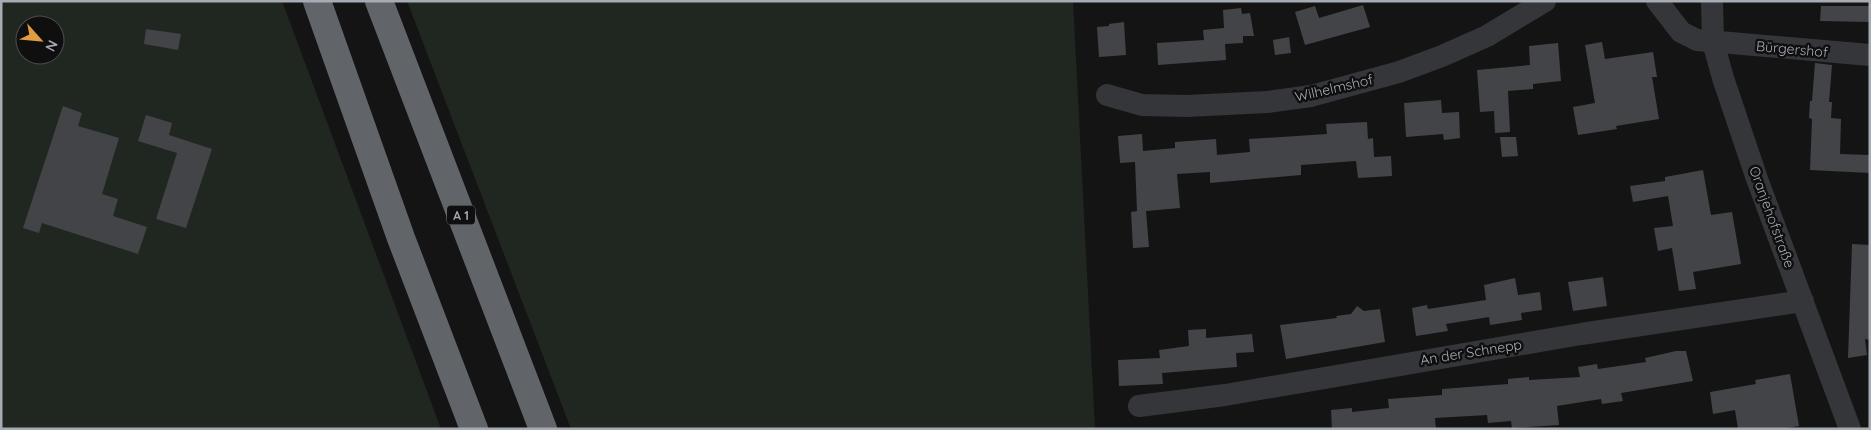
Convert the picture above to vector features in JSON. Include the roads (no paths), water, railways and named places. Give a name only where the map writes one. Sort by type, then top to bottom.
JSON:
[{"type":"highway","points":[[317,1],[401,238],[474,429]]},
{"type":"highway","name":"A 1","points":[[379,1],[543,429]]},
{"type":"street","name":"Wilhelmshof","points":[[1107,95],[1142,105],[1188,106],[1267,102],[1311,96],[1399,72],[1442,56],[1488,36],[1545,1]]},
{"type":"street","points":[[1657,1],[1681,32],[1697,40],[1713,42]]},
{"type":"street","name":"Oranjehofstraße","points":[[1712,1],[1713,42],[1723,78],[1757,179],[1850,429]]},
{"type":"street","name":"Bürgershof","points":[[1713,42],[1870,55]]},
{"type":"street","name":"An der Schnepp","points":[[1139,406],[1225,395],[1581,334],[1803,302]]}]
